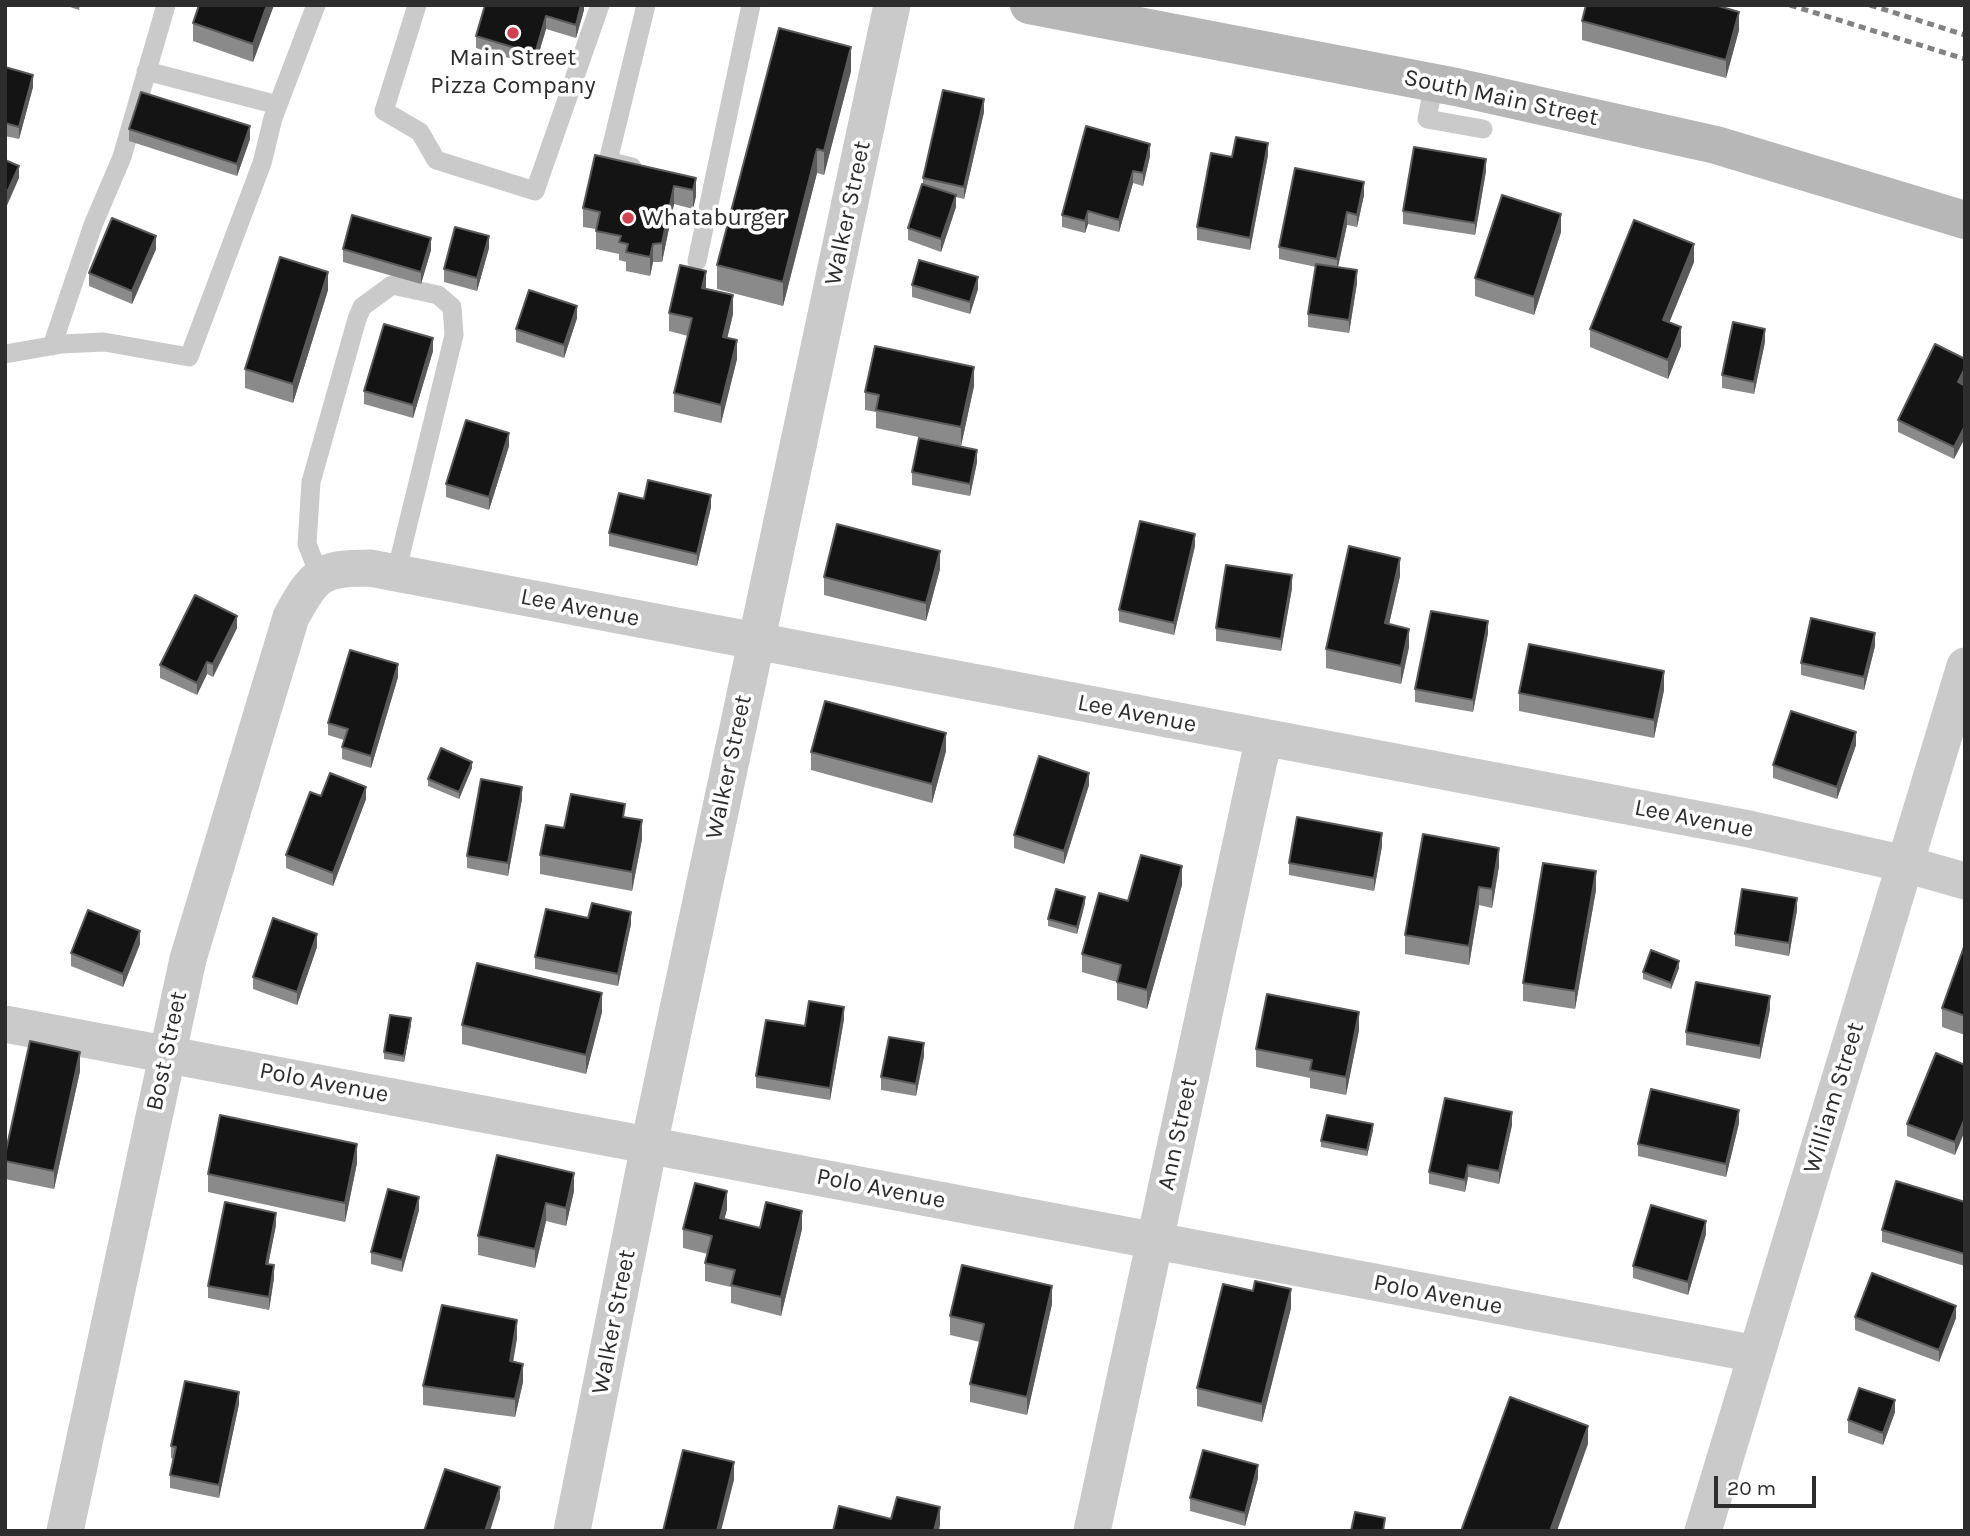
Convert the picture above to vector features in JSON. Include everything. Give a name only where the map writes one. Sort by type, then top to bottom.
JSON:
[{"type":"main road","name":"South Main Street","points":[[1030,5],[1434,82],[1716,145],[1964,218]]},
{"type":"street","name":"Walker Street","points":[[572,1531],[649,1145],[892,5]]},
{"type":"street","name":"Lee Avenue","points":[[315,580],[335,568],[370,568],[1749,829],[1905,864],[1965,881]]},
{"type":"street","name":"Bost Street","points":[[65,1531],[188,958],[291,617],[315,580]]},
{"type":"street","name":"William Street","points":[[1703,1531],[1965,666]]},
{"type":"street","name":"Ann Street","points":[[1092,1531],[1264,737]]},
{"type":"street","name":"Polo Avenue","points":[[5,1024],[1756,1354]]},
{"type":"lane","points":[[52,346],[93,225],[122,157],[166,5]]},
{"type":"lane","points":[[5,354],[52,346],[104,342],[189,357],[262,163],[278,105],[316,5]]},
{"type":"lane","points":[[417,5],[384,111],[420,132],[436,160],[535,191],[600,5]]},
{"type":"lane","points":[[638,168],[608,161],[646,5]]},
{"type":"lane","points":[[697,261],[751,5]]},
{"type":"lane","points":[[146,71],[278,105]]},
{"type":"lane","points":[[1434,82],[1427,119],[1483,129]]},
{"type":"lane","points":[[693,180],[714,185]]},
{"type":"lane","points":[[315,580],[307,544],[311,482],[357,319],[362,307],[392,285],[438,295],[452,307],[454,335],[396,573]]},
{"type":"building","points":[[199,5],[267,5],[253,44],[193,23]]},
{"type":"building","name":"Main Street Pizza Company","points":[[485,5],[581,5],[576,25],[546,16],[535,54],[476,36]]},
{"type":"building","points":[[1586,5],[1715,5],[1739,12],[1726,60],[1582,21]]},
{"type":"building","points":[[779,28],[851,47],[824,151],[817,149],[783,282],[717,265]]},
{"type":"building","points":[[5,67],[33,75],[19,127],[5,123]]},
{"type":"building","points":[[943,90],[984,99],[964,187],[923,178]]},
{"type":"building","points":[[141,92],[250,126],[237,164],[129,129]]},
{"type":"building","points":[[1086,126],[1150,144],[1143,173],[1133,171],[1119,220],[1088,211],[1085,221],[1062,215]]},
{"type":"building","points":[[1236,137],[1268,143],[1250,238],[1197,227],[1211,153],[1232,157]]},
{"type":"building","points":[[1414,147],[1486,159],[1475,223],[1403,211]]},
{"type":"building","name":"Whataburger","points":[[595,155],[696,178],[693,190],[674,186],[662,243],[653,244],[650,257],[626,252],[628,244],[619,242],[621,236],[596,231],[600,212],[583,208]]},
{"type":"building","points":[[5,160],[19,166],[5,197]]},
{"type":"building","points":[[1295,168],[1364,182],[1357,215],[1347,212],[1337,259],[1279,247]]},
{"type":"building","points":[[922,184],[956,195],[941,239],[908,228]]},
{"type":"building","points":[[1502,195],[1561,214],[1534,297],[1475,278]]},
{"type":"building","points":[[352,215],[431,238],[421,272],[343,249]]},
{"type":"building","points":[[112,218],[156,236],[132,291],[89,273]]},
{"type":"building","points":[[1634,220],[1694,244],[1663,320],[1681,327],[1668,360],[1590,329]]},
{"type":"building","points":[[455,227],[489,236],[477,278],[444,269]]},
{"type":"building","points":[[280,257],[328,272],[293,384],[245,369]]},
{"type":"building","points":[[919,260],[978,277],[970,302],[912,285]]},
{"type":"building","points":[[1316,264],[1357,270],[1349,320],[1308,314]]},
{"type":"building","points":[[680,265],[706,271],[702,288],[733,295],[723,337],[737,340],[721,405],[674,393],[692,318],[669,313]]},
{"type":"building","points":[[529,290],[577,306],[564,345],[516,329]]},
{"type":"building","points":[[1733,322],[1765,329],[1754,382],[1722,375]]},
{"type":"building","points":[[384,324],[433,338],[413,405],[364,391]]},
{"type":"building","points":[[1935,344],[1965,359],[1965,368],[1958,382],[1965,386],[1965,426],[1954,447],[1898,420]]},
{"type":"building","points":[[875,346],[974,367],[961,427],[876,410],[879,395],[865,392]]},
{"type":"building","points":[[466,420],[509,433],[489,497],[446,484]]},
{"type":"building","points":[[919,438],[977,450],[970,484],[912,472]]},
{"type":"building","points":[[648,480],[711,495],[697,554],[609,533],[619,493],[644,499]]},
{"type":"building","points":[[1140,521],[1195,534],[1174,623],[1119,610]]},
{"type":"building","points":[[837,524],[940,551],[926,603],[824,577]]},
{"type":"building","points":[[1349,546],[1400,558],[1385,623],[1409,629],[1401,666],[1326,649]]},
{"type":"building","points":[[1226,565],[1292,575],[1281,639],[1216,628]]},
{"type":"building","points":[[195,595],[237,616],[213,664],[207,662],[197,683],[160,665]]},
{"type":"building","points":[[1431,611],[1488,621],[1473,700],[1415,689]]},
{"type":"building","points":[[1811,618],[1875,633],[1864,677],[1801,663]]},
{"type":"building","points":[[1529,644],[1664,671],[1654,720],[1519,693]]},
{"type":"building","points":[[350,650],[398,664],[371,756],[342,747],[348,729],[328,723]]},
{"type":"building","points":[[825,701],[946,733],[932,784],[811,752]]},
{"type":"building","points":[[1791,711],[1856,732],[1837,787],[1773,765]]},
{"type":"building","points":[[441,748],[472,762],[459,792],[428,779]]},
{"type":"building","points":[[1039,756],[1089,773],[1064,851],[1014,835]]},
{"type":"building","points":[[330,773],[366,787],[333,873],[286,855],[310,792],[321,796]]},
{"type":"building","points":[[481,779],[522,787],[508,863],[467,856]]},
{"type":"building","points":[[571,794],[625,804],[623,817],[642,820],[632,872],[540,855],[546,825],[564,828]]},
{"type":"building","points":[[1297,817],[1382,833],[1374,878],[1289,863]]},
{"type":"building","points":[[1423,834],[1499,848],[1492,889],[1479,887],[1469,946],[1405,935]]},
{"type":"building","points":[[1141,855],[1182,866],[1147,990],[1117,982],[1121,965],[1082,954],[1099,893],[1128,901]]},
{"type":"building","points":[[1543,863],[1596,871],[1575,991],[1523,983]]},
{"type":"building","points":[[1056,889],[1085,897],[1077,927],[1048,919]]},
{"type":"building","points":[[1742,889],[1797,898],[1789,943],[1735,934]]},
{"type":"building","points":[[592,903],[631,912],[618,974],[535,957],[546,909],[588,918]]},
{"type":"building","points":[[88,910],[140,931],[123,974],[71,953]]},
{"type":"building","points":[[273,918],[317,934],[297,992],[253,977]]},
{"type":"building","points":[[1965,944],[1965,1016],[1942,1008]]},
{"type":"building","points":[[1651,950],[1679,961],[1671,983],[1643,972]]},
{"type":"building","points":[[477,963],[602,993],[586,1055],[462,1025]]},
{"type":"building","points":[[1696,982],[1770,996],[1760,1046],[1686,1032]]},
{"type":"building","points":[[1267,994],[1359,1012],[1346,1077],[1310,1070],[1312,1060],[1256,1049]]},
{"type":"building","points":[[809,1001],[844,1007],[830,1088],[756,1076],[766,1020],[805,1026]]},
{"type":"building","points":[[390,1015],[411,1018],[404,1056],[384,1052]]},
{"type":"building","points":[[889,1037],[924,1043],[916,1084],[881,1077]]},
{"type":"building","points":[[30,1041],[80,1052],[54,1171],[5,1161]]},
{"type":"building","points":[[1936,1053],[1965,1065],[1965,1118],[1955,1142],[1907,1124]]},
{"type":"building","points":[[1651,1089],[1739,1110],[1726,1164],[1638,1144]]},
{"type":"building","points":[[1445,1098],[1512,1112],[1499,1171],[1468,1165],[1465,1180],[1429,1172]]},
{"type":"building","points":[[220,1115],[357,1144],[345,1203],[208,1174]]},
{"type":"building","points":[[1327,1115],[1373,1124],[1367,1150],[1321,1141]]},
{"type":"building","points":[[497,1155],[574,1173],[566,1208],[546,1203],[535,1249],[478,1236]]},
{"type":"building","points":[[1896,1181],[1965,1202],[1965,1254],[1882,1230]]},
{"type":"building","points":[[695,1183],[727,1191],[720,1218],[760,1228],[766,1202],[802,1211],[781,1297],[731,1285],[735,1270],[705,1263],[712,1236],[683,1229]]},
{"type":"building","points":[[388,1189],[419,1197],[402,1260],[371,1252]]},
{"type":"building","points":[[225,1202],[276,1213],[266,1264],[274,1265],[269,1297],[208,1286]]},
{"type":"building","points":[[1651,1205],[1706,1221],[1688,1282],[1633,1266]]},
{"type":"building","points":[[962,1265],[1052,1286],[1027,1397],[970,1384],[984,1324],[950,1316]]},
{"type":"building","points":[[1872,1273],[1956,1306],[1939,1350],[1855,1317]]},
{"type":"building","points":[[1255,1281],[1291,1289],[1262,1404],[1197,1388],[1223,1284],[1253,1291]]},
{"type":"building","points":[[442,1305],[517,1320],[510,1361],[523,1364],[515,1399],[423,1386]]},
{"type":"building","points":[[185,1381],[239,1392],[219,1485],[170,1475],[176,1447],[171,1446]]},
{"type":"building","points":[[1859,1388],[1895,1400],[1883,1433],[1848,1420]]},
{"type":"building","points":[[1510,1397],[1588,1426],[1550,1531],[1461,1531]]},
{"type":"building","points":[[683,1450],[734,1462],[717,1531],[663,1531]]},
{"type":"building","points":[[1203,1450],[1258,1465],[1245,1513],[1190,1498]]},
{"type":"building","points":[[445,1469],[500,1487],[485,1531],[424,1531]]},
{"type":"building","points":[[897,1497],[940,1507],[934,1531],[833,1531],[839,1506],[891,1519]]},
{"type":"building","points":[[1355,1512],[1385,1518],[1383,1531],[1351,1531]]},
{"type":"railway","points":[[1790,5],[1965,59]]},
{"type":"railway","points":[[1870,5],[1965,35]]},
{"type":"place","name":"Main Street Pizza Company","points":[[513,33]]},
{"type":"place","name":"Whataburger","points":[[628,218]]}]
